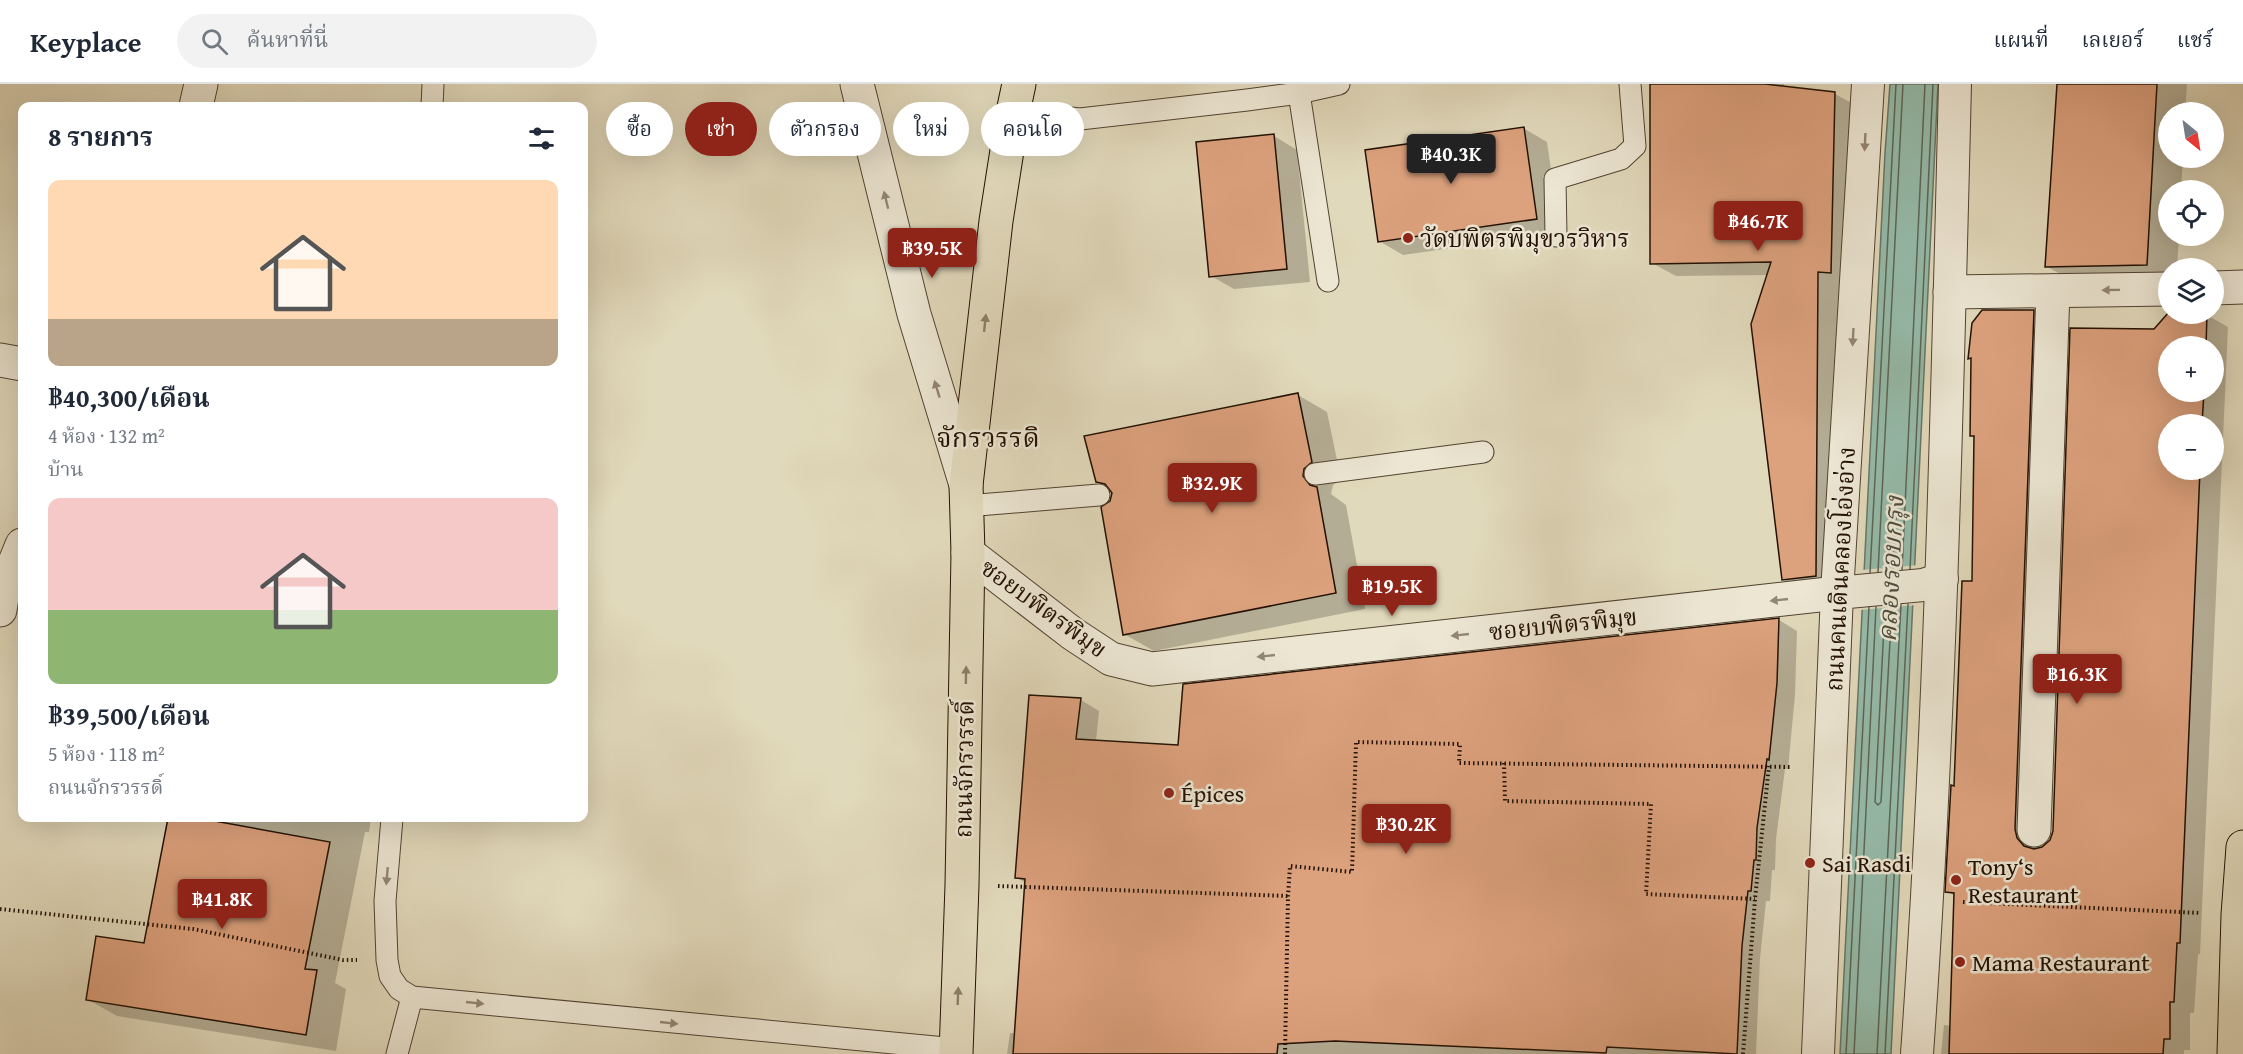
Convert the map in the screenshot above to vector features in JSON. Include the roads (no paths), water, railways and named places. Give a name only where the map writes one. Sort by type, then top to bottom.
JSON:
[{"type":"main road","name":"ถนนจักรวรรดิ์","points":[[956,1052],[962,885],[968,553],[966,495],[996,221],[1016,98]]},
{"type":"main road","points":[[2234,1054],[2240,988],[2238,915],[2243,847]]},
{"type":"street","points":[[197,102],[201,84]]},
{"type":"street","name":"ถนนจักรวรรดิ์","points":[[857,84],[914,314],[966,495]]},
{"type":"street","name":"ถนนคนเดินคลองโอ่งอ่าง","points":[[1818,1054],[1830,767],[1842,593],[1868,84]]},
{"type":"street","points":[[1917,1054],[1928,900],[1933,582],[1950,292],[1955,84]]},
{"type":"street","points":[[2224,288],[2243,287]]},
{"type":"street","points":[[1950,292],[2158,288]]},
{"type":"street","points":[[2034,830],[2053,291]]},
{"type":"street","points":[[0,360],[18,363]]},
{"type":"street","name":"ซอยบพิตรพิมุข","points":[[968,553],[1072,634],[1111,659],[1152,669],[1933,582]]},
{"type":"street","points":[[0,610],[3,591],[18,555]]},
{"type":"lane","points":[[432,102],[433,84]]},
{"type":"lane","points":[[1016,98],[1080,119],[1299,93],[1339,84]]},
{"type":"lane","points":[[1556,236],[1556,179],[1621,159],[1635,146],[1630,84]]},
{"type":"lane","points":[[1299,93],[1328,282]]},
{"type":"lane","points":[[1315,474],[1483,452]]},
{"type":"lane","points":[[966,495],[1099,495]]},
{"type":"lane","points":[[392,822],[385,901],[387,960],[390,976],[399,989],[412,997],[956,1052]]},
{"type":"lane","points":[[397,1054],[412,997]]},
{"type":"water","name":"คลองรอบกรุง","points":[[1890,84],[1938,84],[1891,1054],[1840,1054],[1885,153]]},
{"type":"place","name":"วัดบพิตรพิมุขวรวิหาร","points":[[1408,238]]},
{"type":"place","name":"Épices","points":[[1169,793]]},
{"type":"place","name":"Sai Rasdi","points":[[1810,863]]},
{"type":"place","name":"Tony‘s Restaurant","points":[[1956,880]]},
{"type":"place","name":"Mama Restaurant","points":[[1960,962]]},
{"type":"district","name":"จักรวรรดิ","points":[[988,437]]}]
